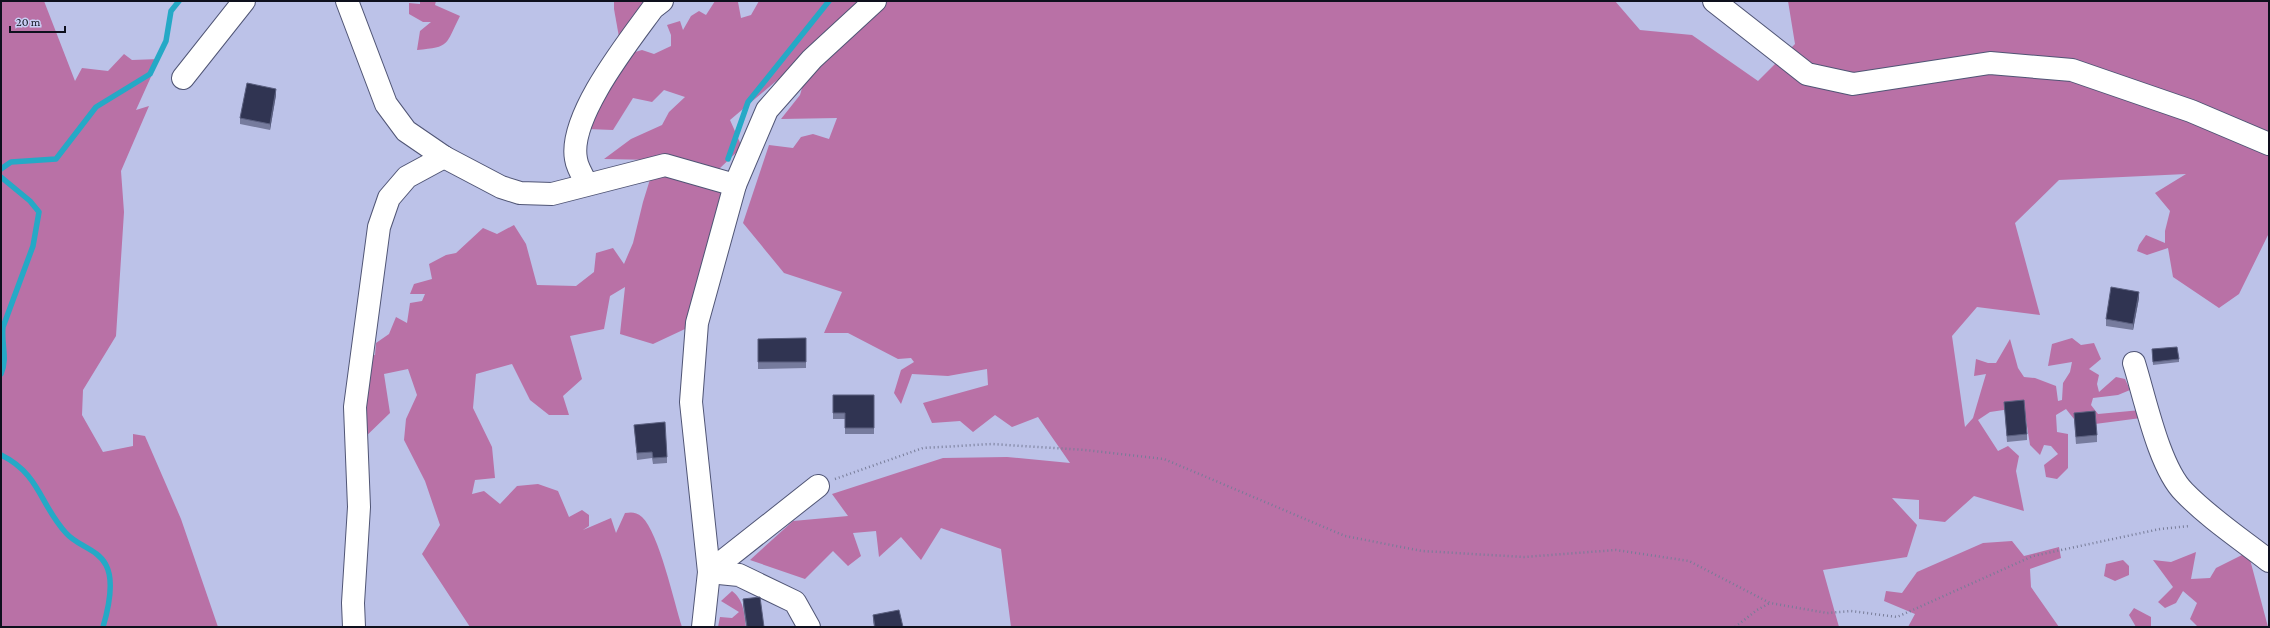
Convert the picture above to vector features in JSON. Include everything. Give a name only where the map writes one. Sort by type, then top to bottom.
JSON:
[{"type":"street","points":[[183,78],[244,1]]},
{"type":"street","points":[[347,1],[386,104],[406,132],[444,157],[501,187],[520,193],[552,194],[666,165],[735,185]]},
{"type":"street","points":[[587,184],[576,159],[578,132],[600,81],[653,8],[662,1]]},
{"type":"street","points":[[703,627],[709,572],[691,402],[697,323],[735,185],[767,110],[812,59],[875,1]]},
{"type":"street","points":[[1714,1],[1807,74],[1853,84],[1990,63],[2072,70],[2191,111],[2269,144]]},
{"type":"street","points":[[354,627],[353,603],[359,507],[355,407],[379,227],[389,198],[407,177],[444,157]]},
{"type":"street","points":[[2134,363],[2159,446],[2172,476],[2184,492],[2269,561]]},
{"type":"street","points":[[709,572],[818,486]]},
{"type":"street","points":[[709,572],[739,575],[795,602],[810,627]]},
{"type":"path","points":[[818,486],[923,448],[992,444],[1085,450],[1164,459],[1345,536],[1422,551],[1524,557],[1616,550],[1689,561],[1770,603],[1827,613],[1851,611],[1897,616],[2033,556],[2160,529],[2197,525]]},
{"type":"path","points":[[1735,627],[1757,610],[1770,603]]},
{"type":"shaded area","points":[[1,1],[44,1],[75,81],[82,68],[108,71],[124,54],[132,60],[159,59],[136,110],[149,106],[121,171],[124,212],[116,336],[83,390],[82,415],[103,452],[133,446],[133,434],[145,436],[181,519],[218,627],[1,627]]},
{"type":"shaded area","points":[[420,1],[436,1],[435,5],[460,16],[449,39],[442,46],[417,50],[420,31],[431,22],[423,22],[409,14],[409,3],[420,4]]},
{"type":"shaded area","points":[[614,1],[648,1],[619,37],[614,9]]},
{"type":"shaded area","points":[[715,1],[738,2],[741,18],[751,15],[759,1],[1615,1],[1640,30],[1692,35],[1758,81],[1795,44],[1788,1],[2269,1],[2269,233],[2239,294],[2219,308],[2173,277],[2168,248],[2147,255],[2137,251],[2146,235],[2165,243],[2165,231],[2170,211],[2155,193],[2186,174],[2059,180],[2015,223],[2040,315],[1977,307],[1952,336],[1965,427],[1973,418],[1986,374],[1974,376],[1976,359],[1988,363],[1996,363],[2010,339],[2018,368],[2024,377],[2035,378],[2056,386],[2058,401],[2062,400],[2063,383],[2070,372],[2072,362],[2048,366],[2052,344],[2072,338],[2081,345],[2094,343],[2101,359],[2089,369],[2099,375],[2097,384],[2099,392],[2116,377],[2125,379],[2130,390],[2118,395],[2093,398],[2091,405],[2098,414],[2141,410],[2141,418],[2095,424],[2094,418],[2074,419],[2066,409],[2056,415],[2057,432],[2068,434],[2068,468],[2057,479],[2046,477],[2044,465],[2058,454],[2051,446],[2044,445],[2040,455],[2030,445],[2024,407],[1990,412],[1978,420],[1998,451],[2008,446],[2019,456],[2016,471],[2024,511],[1974,496],[1945,522],[1919,519],[1919,500],[1892,498],[1917,525],[1907,557],[1823,570],[1839,627],[1011,627],[1001,549],[941,528],[921,560],[901,537],[879,557],[876,531],[853,533],[861,556],[848,566],[833,551],[805,579],[750,560],[793,521],[848,516],[832,494],[943,458],[1007,457],[1070,463],[1038,417],[1012,427],[995,415],[973,432],[960,421],[932,423],[923,403],[988,385],[987,369],[948,376],[912,374],[901,404],[894,393],[901,370],[914,362],[911,358],[898,359],[848,333],[824,333],[842,292],[784,273],[743,223],[769,145],[793,148],[801,137],[813,134],[829,139],[837,118],[781,119],[800,95],[805,78],[787,72],[730,120],[742,147],[718,170],[723,199],[685,329],[653,344],[620,334],[625,287],[610,296],[604,329],[570,336],[582,379],[563,396],[569,415],[549,415],[530,400],[512,364],[476,374],[473,408],[492,447],[495,478],[475,480],[472,494],[484,491],[500,504],[517,486],[538,484],[558,491],[569,517],[582,510],[589,515],[589,526],[583,530],[611,518],[616,533],[625,513],[630,512],[640,515],[648,525],[660,552],[682,627],[470,627],[422,554],[440,525],[425,481],[404,440],[406,419],[417,395],[408,369],[384,374],[390,413],[360,442],[367,356],[375,355],[376,343],[389,334],[396,317],[407,323],[410,303],[422,301],[425,294],[410,294],[414,284],[432,279],[429,264],[446,255],[456,253],[483,228],[497,234],[514,225],[526,244],[537,285],[576,286],[594,272],[596,253],[613,248],[624,264],[633,243],[643,202],[656,160],[604,159],[631,139],[662,125],[669,112],[685,97],[664,90],[652,102],[633,98],[613,130],[588,129],[628,54],[642,50],[654,54],[671,46],[671,35],[667,25],[680,21],[683,30],[691,16],[699,11],[706,15]]},
{"type":"shaded area","points":[[2012,541],[2024,556],[2059,547],[2061,558],[2030,569],[2031,587],[2059,627],[1908,627],[1915,614],[1884,601],[1886,591],[1902,593],[1917,572],[1983,543]]},
{"type":"shaded area","points":[[2196,552],[2191,579],[2210,578],[2216,568],[2248,552],[2268,627],[2198,627],[2190,619],[2197,603],[2183,591],[2176,603],[2165,608],[2158,602],[2173,587],[2153,560],[2171,562]]},
{"type":"shaded area","points":[[2123,560],[2129,566],[2129,575],[2115,581],[2104,576],[2106,564]]},
{"type":"shaded area","points":[[732,591],[739,598],[741,603],[746,627],[718,627],[720,617],[732,618],[739,612],[721,601]]},
{"type":"shaded area","points":[[2134,608],[2151,617],[2151,627],[2136,627],[2129,615]]},
{"type":"building","points":[[247,83],[276,89],[270,124],[240,118]]},
{"type":"building","points":[[2111,287],[2139,292],[2133,324],[2106,319]]},
{"type":"building","points":[[806,338],[806,362],[758,362],[758,339]]},
{"type":"building","points":[[2177,347],[2179,359],[2153,362],[2152,349]]},
{"type":"building","points":[[833,395],[874,395],[874,428],[845,428],[845,413],[833,413]]},
{"type":"building","points":[[2024,400],[2027,434],[2007,436],[2004,402]]},
{"type":"building","points":[[2095,411],[2097,435],[2076,437],[2074,413]]},
{"type":"building","points":[[665,422],[667,457],[653,458],[652,452],[637,453],[634,425]]},
{"type":"building","points":[[760,597],[764,627],[747,627],[743,599]]},
{"type":"building","points":[[899,610],[903,627],[875,627],[873,615]]},
{"type":"waterway","points":[[1,169],[11,162],[56,159],[96,107],[150,74],[166,41],[171,11],[179,1]]},
{"type":"waterway","points":[[728,159],[748,102],[829,1]]},
{"type":"waterway","points":[[1,177],[30,201],[39,212],[33,246],[3,327],[4,362],[1,374]]},
{"type":"waterway","points":[[1,455],[24,471],[32,481],[50,512],[66,533],[93,551],[106,565],[110,579],[110,596],[103,627]]}]
